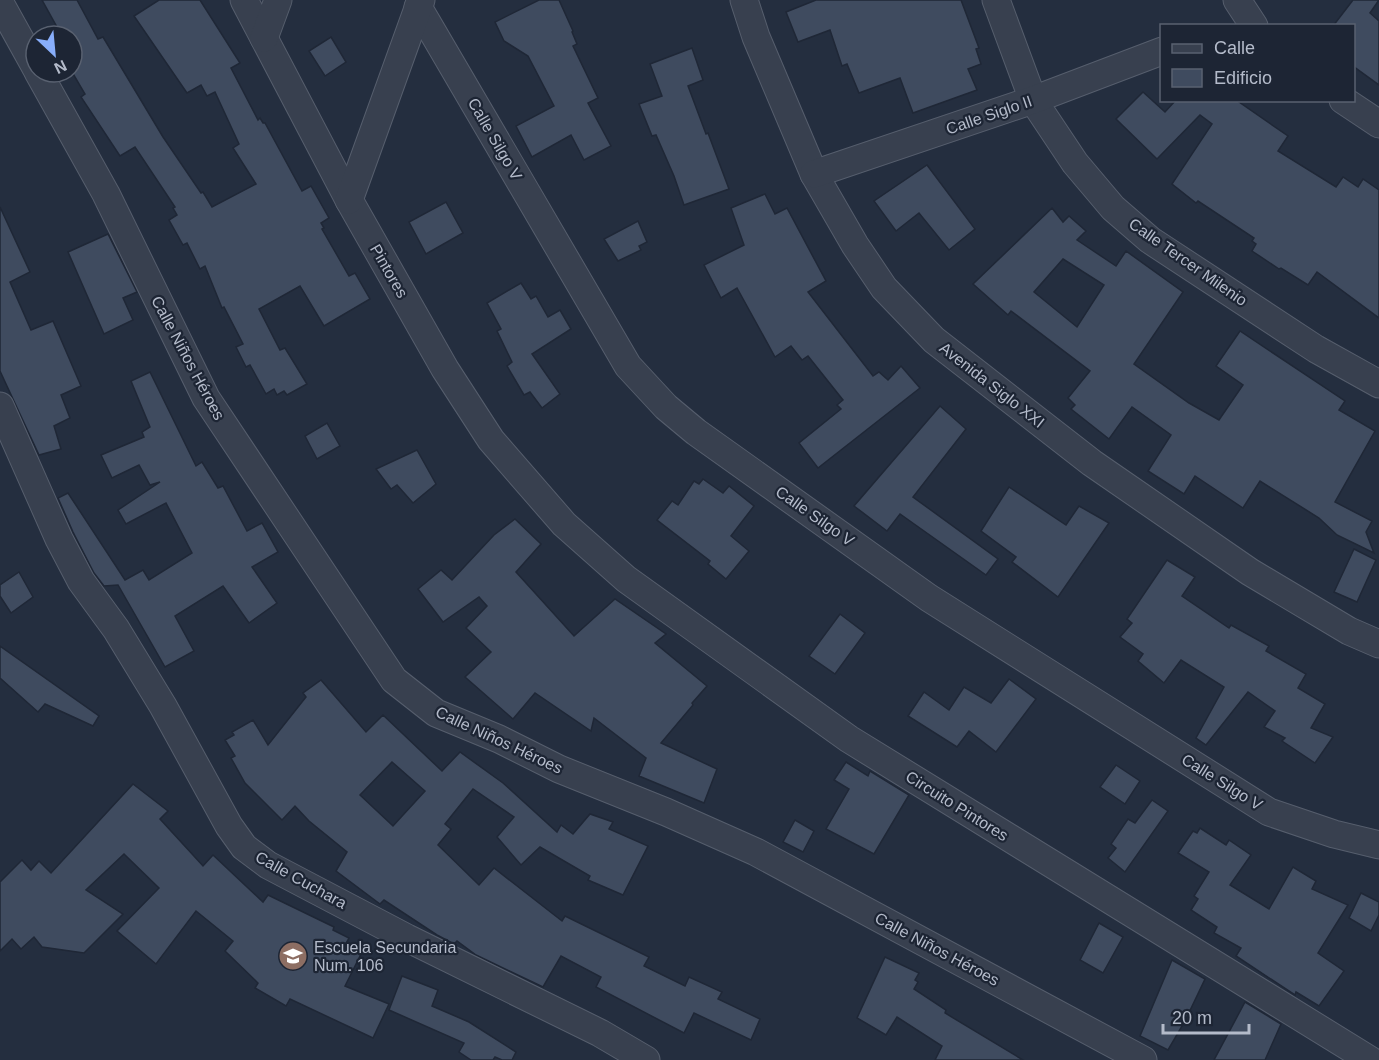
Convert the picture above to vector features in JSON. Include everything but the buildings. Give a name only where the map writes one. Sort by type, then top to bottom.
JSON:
[{"type":"street","name":"Pintores","points":[[244,0],[349,200],[445,369],[491,440],[564,524]]},
{"type":"street","points":[[264,38],[278,0]]},
{"type":"street","name":"Avenida Siglo XXI","points":[[744,0],[756,37],[814,174],[855,245],[884,288],[934,340],[1092,463],[1240,566],[1349,631],[1379,644]]},
{"type":"street","name":"Calle Tercer Milenio","points":[[996,0],[1033,100],[1074,163],[1113,208],[1150,240],[1316,349],[1379,384]]},
{"type":"street","name":"Calle Niños Héroes","points":[[0,3],[24,46]]},
{"type":"street","points":[[349,200],[420,3]]},
{"type":"street","name":"Calle Silgo V","points":[[420,3],[628,366],[666,407],[696,432],[929,598],[1269,812],[1334,834],[1379,845]]},
{"type":"street","name":"Calle Siglo II","points":[[814,174],[1033,100],[1160,51]]},
{"type":"street","name":"Calle Niños Héroes","points":[[45,84],[106,194],[206,398],[394,680],[436,713],[499,739],[559,769],[666,812],[756,852],[1143,1060]]},
{"type":"street","points":[[1346,102],[1379,124]]},
{"type":"street","name":"Calle Cuchara","points":[[0,406],[59,539],[81,581],[122,639],[163,706],[229,826],[244,847],[268,865],[407,938],[600,1034],[646,1060]]},
{"type":"street","name":"Circuito Pintores","points":[[564,524],[626,579],[849,739],[1370,1060]]},
{"type":"place","name":"Escuela Secundaria Num. 106","points":[[293,956]]}]
